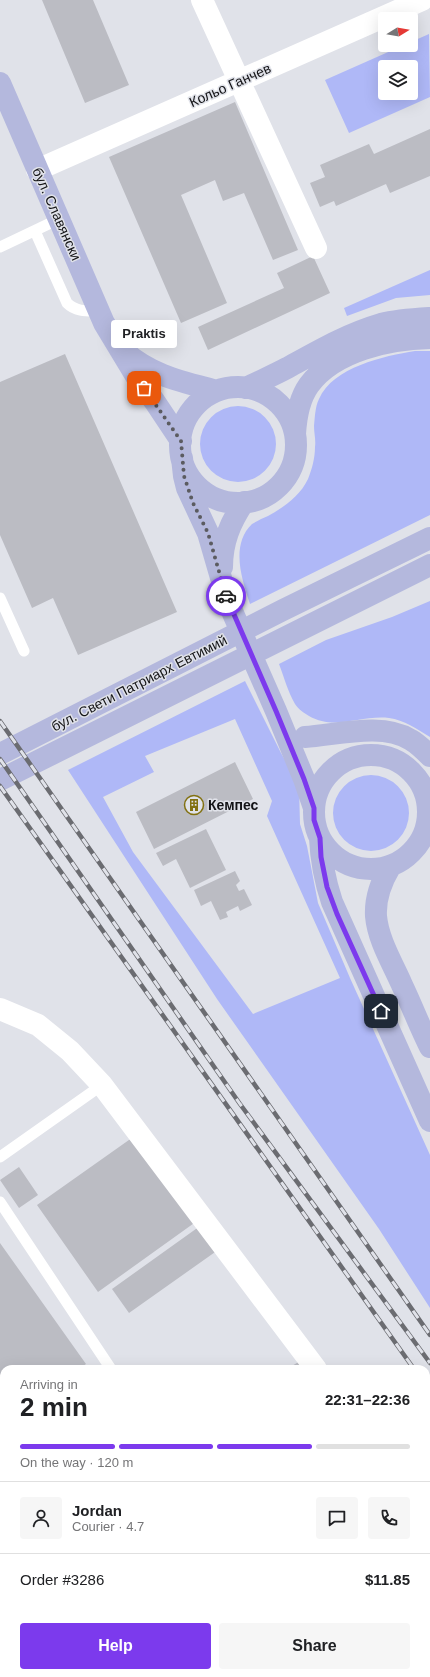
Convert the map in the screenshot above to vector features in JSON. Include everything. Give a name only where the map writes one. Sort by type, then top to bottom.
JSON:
[{"type":"main road","name":"бул. Славянски","points":[[0,83],[99,311],[115,344],[155,402],[181,449],[187,488],[208,533],[228,602],[276,711],[304,779],[314,808]]},
{"type":"main road","points":[[246,388],[286,368],[334,341],[359,331],[394,321],[430,318]]},
{"type":"main road","points":[[295,438],[292,425],[287,414],[279,404],[269,396],[258,390],[246,388],[226,388],[217,391],[199,402],[191,411],[186,420],[181,449],[190,477],[205,492],[220,500],[244,502],[266,496],[283,481],[293,461],[295,438],[296,419],[301,401],[309,386],[328,366],[370,347],[403,340],[430,338]]},
{"type":"main road","name":"бул. Славянски","points":[[115,344],[139,363],[164,377],[217,391]]},
{"type":"main road","name":"бул. Славянски","points":[[222,580],[222,559],[226,536],[231,523],[244,502]]},
{"type":"main road","name":"бул. Свети Патриарх Евтимий","points":[[0,754],[283,610],[430,538]]},
{"type":"main road","name":"бул. Свети Патриарх Евтимий","points":[[0,780],[430,565]]},
{"type":"main road","name":"бул. Славянски","points":[[276,711],[287,723],[304,737],[327,748],[365,755]]},
{"type":"main road","points":[[304,737],[368,730],[390,732],[411,739],[430,756]]},
{"type":"main road","points":[[411,770],[422,785],[428,801],[427,826],[421,841],[423,844],[400,862],[376,870],[354,867],[334,856],[320,838],[315,826],[314,808],[319,789],[330,772],[346,761],[365,755],[375,755],[394,759],[411,770],[430,783]]},
{"type":"main road","points":[[320,838],[321,857],[332,902],[430,1122]]},
{"type":"main road","points":[[390,866],[378,896],[376,917],[378,927],[430,1047]]},
{"type":"street","points":[[202,0],[316,248]]},
{"type":"street","name":"Кольо Ганчев","points":[[38,170],[422,0]]},
{"type":"street","points":[[0,1009],[38,1025],[70,1051],[102,1085],[313,1365]]},
{"type":"lane","points":[[0,247],[59,219]]},
{"type":"lane","points":[[35,231],[67,304],[72,308],[79,310],[99,311]]},
{"type":"lane","points":[[0,598],[24,651]]},
{"type":"lane","points":[[0,1157],[102,1085]]},
{"type":"lane","points":[[0,1202],[108,1365]]},
{"type":"shaded area","points":[[429,34],[430,97],[349,133],[325,80],[388,52],[418,52],[418,39]]},
{"type":"shaded area","points":[[430,270],[430,295],[396,298],[347,316],[344,308]]},
{"type":"shaded area","points":[[415,351],[430,351],[430,515],[250,604],[241,574],[241,542],[245,532],[252,524],[286,505],[301,491],[305,485],[312,467],[314,455],[314,426],[316,409],[319,399],[326,388],[347,371],[361,365],[389,356]]},
{"type":"shaded area","points":[[238,406],[252,409],[265,417],[273,430],[276,444],[273,458],[265,471],[252,479],[238,482],[224,479],[211,471],[203,458],[200,444],[203,430],[211,417],[224,409]]},
{"type":"shaded area","points":[[430,601],[430,737],[410,725],[395,719],[378,718],[348,722],[328,722],[309,716],[296,706],[279,664],[326,640],[392,617]]},
{"type":"shaded area","points":[[245,681],[299,786],[300,824],[307,846],[318,903],[350,978],[430,1155],[430,1308],[379,1229],[217,999],[68,770]],"holes":[[[235,719],[272,801],[267,816],[340,978],[253,1014],[133,852],[103,797],[154,772],[145,756]]]},
{"type":"shaded area","points":[[371,775],[385,778],[398,786],[406,799],[409,813],[406,827],[398,840],[385,848],[371,851],[357,848],[344,840],[336,827],[333,813],[336,799],[344,786],[357,778]]},
{"type":"building","points":[[42,0],[93,0],[129,85],[85,103]]},
{"type":"building","points":[[235,102],[298,250],[273,260],[244,193],[223,201],[215,180],[181,195],[227,303],[181,323],[109,157]]},
{"type":"building","points":[[430,129],[430,176],[390,193],[386,184],[336,206],[334,201],[320,207],[310,183],[325,177],[320,165],[369,144],[374,154]]},
{"type":"building","points":[[313,256],[330,293],[208,350],[198,327],[284,288],[277,273]]},
{"type":"building","points":[[65,354],[177,612],[78,655],[53,598],[32,608],[0,535],[0,382]]},
{"type":"building","name":"Кемпес","points":[[235,762],[253,799],[154,849],[136,812]]},
{"type":"building","points":[[206,829],[226,870],[190,888],[176,859],[163,866],[156,853]]},
{"type":"building","points":[[235,871],[240,881],[236,885],[239,891],[244,889],[252,905],[240,911],[238,906],[226,912],[228,917],[220,920],[211,901],[201,906],[194,890]]},
{"type":"building","points":[[136,1135],[197,1221],[98,1292],[37,1205]]},
{"type":"building","points":[[19,1167],[38,1195],[19,1208],[0,1180]]},
{"type":"building","points":[[200,1226],[218,1250],[129,1313],[112,1289]]},
{"type":"building","points":[[0,1243],[86,1364],[0,1365]]},
{"type":"building","points":[[300,1361],[302,1365],[294,1365]]},
{"type":"railway","points":[[0,721],[430,1335]]},
{"type":"railway","points":[[0,759],[240,1104],[430,1363]]},
{"type":"railway","points":[[0,786],[411,1365]]},
{"type":"way so far","points":[[144,388],[181,441],[184,476],[187,488],[211,541],[226,596]]},
{"type":"place","name":"Praktis","points":[[144,388]]},
{"type":"place","name":"Кемпес","points":[[194,805]]},
{"type":"route","points":[[226,596],[304,779],[314,808],[314,820],[317,833],[320,838],[321,857],[327,887],[337,914],[381,1011]]}]
